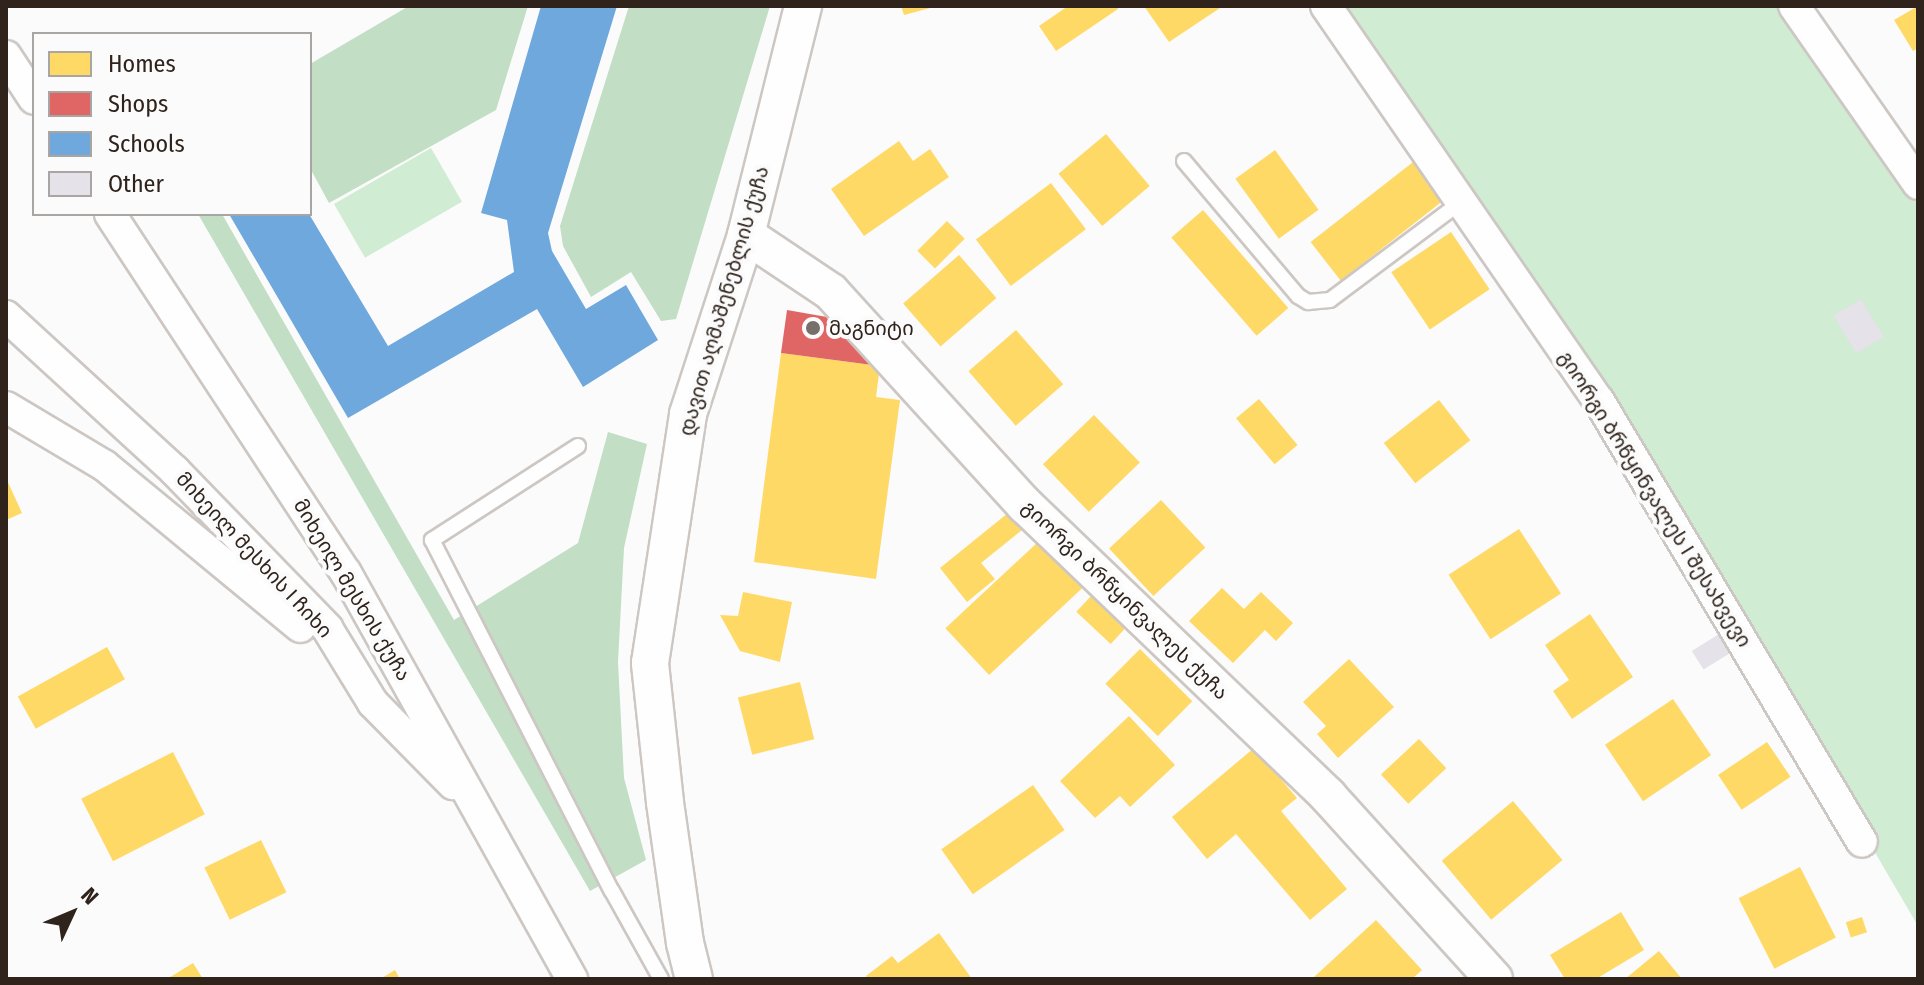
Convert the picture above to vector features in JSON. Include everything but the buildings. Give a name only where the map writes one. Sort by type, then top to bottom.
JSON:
[{"type":"street","name":"დავით აღმაშენებლის ქუჩა","points":[[694,979],[685,943],[669,833],[650,663],[688,414],[746,235],[803,6]]},
{"type":"street","name":"გიორგი ბრწყინვალეს I შესახვევი","points":[[1326,6],[1599,401],[1862,842]]},
{"type":"street","points":[[1794,6],[1918,184]]},
{"type":"street","points":[[6,56],[32,96]]},
{"type":"street","name":"მიხეილ მესხის ქუჩა","points":[[111,216],[346,573],[572,979]]},
{"type":"street","name":"გიორგი ბრწყინვალეს ქუჩა","points":[[746,235],[831,292],[1025,505],[1328,796],[1494,979]]},
{"type":"street","name":"მიხეილ მესხის I ჩიხი","points":[[6,316],[175,471],[327,628],[373,703],[481,812]]},
{"type":"street","points":[[6,407],[105,466],[283,609],[373,703]]},
{"type":"lane","points":[[1184,161],[1298,296],[1308,302],[1330,300],[1461,202]]},
{"type":"lane","points":[[578,446],[432,540],[612,891],[661,979]]},
{"type":"green space","points":[[409,6],[528,6],[496,110],[329,203],[312,172],[312,63]]},
{"type":"green space","points":[[629,6],[770,6],[676,319],[661,321],[631,272],[591,297],[563,246],[560,226]]},
{"type":"green space","points":[[1327,6],[1798,6],[1918,206],[1918,926],[1662,488]]},
{"type":"green space","points":[[431,148],[462,202],[365,258],[334,204]]},
{"type":"green space","points":[[199,216],[223,216],[454,620],[578,543],[608,432],[647,444],[624,548],[618,662],[624,778],[646,860],[590,891]]},
{"type":"place","name":"მაგნიტი","points":[[813,328]]}]
